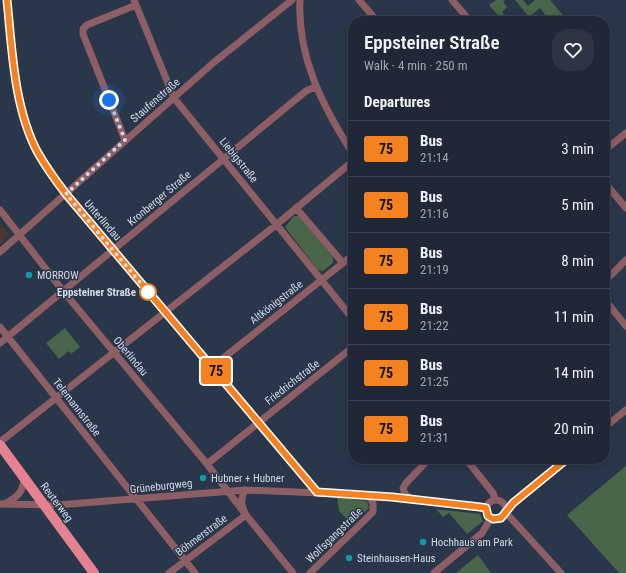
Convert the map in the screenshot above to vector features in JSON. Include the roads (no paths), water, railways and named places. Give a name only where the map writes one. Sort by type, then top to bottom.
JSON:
[{"type":"main road","name":"Reuterweg","points":[[0,444],[94,573]]},
{"type":"street","name":"Unterlindau","points":[[7,0],[12,50],[18,88],[28,129],[38,152],[66,194],[317,492]]},
{"type":"street","name":"Staufenstraße","points":[[0,252],[213,63],[292,0]]},
{"type":"street","points":[[300,0],[299,12],[306,59],[328,114],[348,146]]},
{"type":"street","points":[[359,0],[373,16]]},
{"type":"street","points":[[452,0],[466,16]]},
{"type":"street","name":"Liebigstraße","points":[[135,3],[174,98],[348,313]]},
{"type":"street","points":[[125,140],[83,34],[83,29],[135,3]]},
{"type":"street","name":"Kronberger Straße","points":[[0,343],[114,250],[223,158],[306,91],[316,87]]},
{"type":"street","points":[[610,146],[626,133]]},
{"type":"street","points":[[0,444],[56,398],[276,225],[348,165]]},
{"type":"street","points":[[610,189],[626,208]]},
{"type":"street","points":[[296,208],[343,263]]},
{"type":"street","name":"Oberlindau","points":[[0,210],[63,291],[207,464],[293,573]]},
{"type":"street","name":"Altkönigstraße","points":[[212,367],[348,259]]},
{"type":"street","points":[[610,275],[626,260]]},
{"type":"street","points":[[610,306],[626,326]]},
{"type":"street","name":"Telemannstraße","points":[[0,327],[195,573]]},
{"type":"street","name":"Friedrichstraße","points":[[207,464],[348,351]]},
{"type":"street","points":[[610,423],[626,410]]},
{"type":"street","points":[[411,499],[405,494],[403,488],[424,464]]},
{"type":"street","points":[[470,464],[493,493],[495,500]]},
{"type":"street","points":[[491,518],[501,518],[513,503],[561,464]]},
{"type":"street","name":"Grüneburgweg","points":[[2,504],[18,496],[23,488],[24,478]]},
{"type":"street","name":"Grüneburgweg","points":[[2,504],[43,504],[136,500],[227,490],[245,490],[368,495],[486,508]]},
{"type":"street","name":"Oberlindau","points":[[245,490],[241,500],[241,505],[246,515]]},
{"type":"street","name":"Wolfsgangstraße","points":[[310,573],[373,512],[373,504],[368,495]]},
{"type":"street","points":[[491,518],[488,516],[486,508],[491,501],[495,500],[504,503],[513,503]]},
{"type":"street","points":[[504,503],[505,513],[561,573]]},
{"type":"street","name":"Böhmerstraße","points":[[169,573],[246,515]]},
{"type":"street","points":[[434,573],[482,533],[491,518]]},
{"type":"place","name":"MORROW","points":[[29,275]]},
{"type":"place","name":"Eppsteiner Straße","points":[[148,292]]},
{"type":"place","name":"Hubner + Hubner","points":[[203,478]]},
{"type":"place","name":"Hochhaus am Park","points":[[423,542]]},
{"type":"place","name":"Steinhausen-Haus","points":[[349,558]]}]
